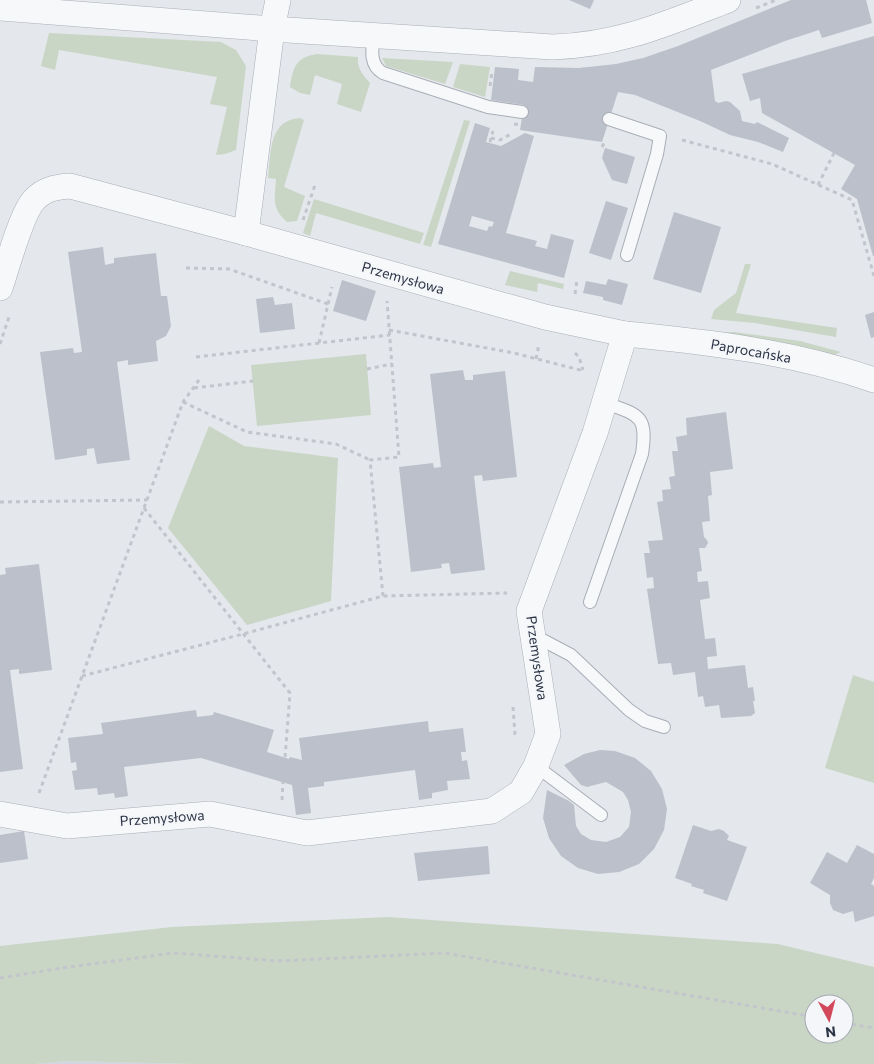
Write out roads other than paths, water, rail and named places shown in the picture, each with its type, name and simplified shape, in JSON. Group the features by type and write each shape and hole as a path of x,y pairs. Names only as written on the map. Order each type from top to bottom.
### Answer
{"street":[{"path":"246,233 272,29 278,0"},
{"path":"0,8 536,47 588,45 638,34 728,0"},
{"name":"Przemysłowa","path":"0,814 67,826 210,814 307,833 492,811 521,792 536,766 548,734 529,611 592,442 625,334 545,317 77,187 57,187 45,192 30,205 6,298"},
{"name":"Paprocańska","path":"625,334 759,350 874,380"}],"lane":[{"path":"374,36 373,63 377,70 522,119"},
{"path":"609,119 660,136 627,255"},
{"path":"590,602 642,454 644,443 642,424 639,418 634,414 604,403"},
{"path":"533,635 570,656 629,710 645,721 664,727"},
{"path":"536,766 601,815"}]}
